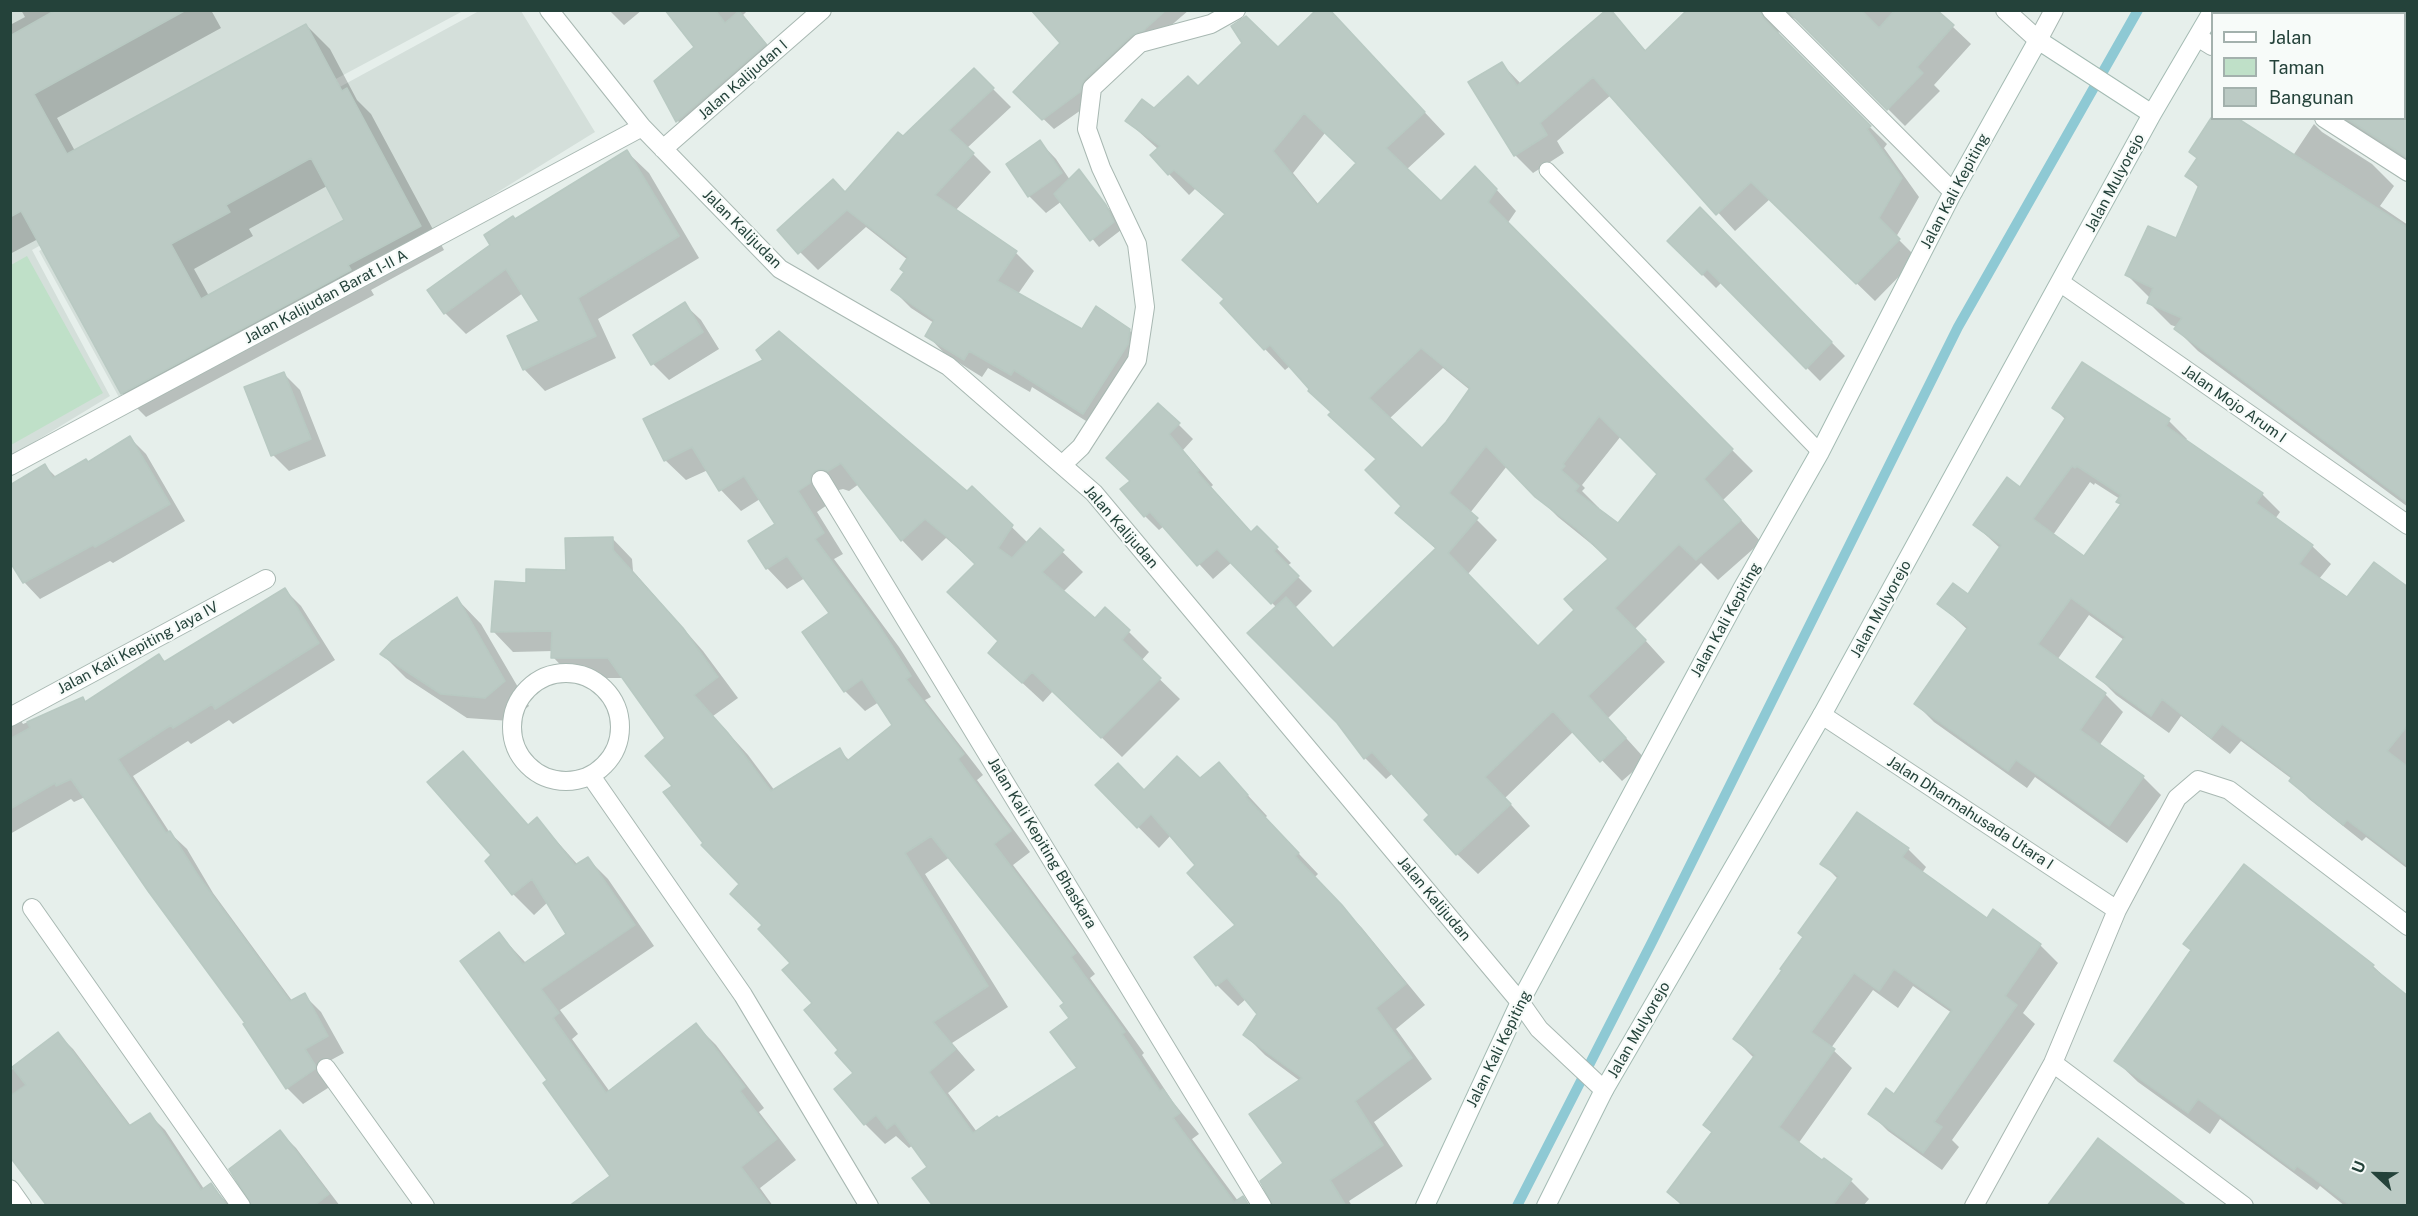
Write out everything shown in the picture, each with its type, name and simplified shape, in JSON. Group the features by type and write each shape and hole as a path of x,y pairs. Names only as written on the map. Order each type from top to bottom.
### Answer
{"street":[{"name":"Jalan Kalijudan","path":"549,10 642,127 780,269 948,366 1094,493 1520,1002 1539,1029 1599,1086"},
{"name":"Jalan Kalijudan I","path":"663,149 822,10"},
{"path":"1062,465 1082,447 1137,360 1145,307 1137,244 1101,168 1087,129 1092,88 1140,43 1211,24 1236,10"},
{"path":"1771,10 1953,192"},
{"path":"2005,10 2038,40 2152,114"},
{"name":"Jalan Kali Kepiting","path":"1425,1206 1520,1002 1742,589 1820,452 1953,192 2038,40 2049,13"},
{"name":"Jalan Mulyorejo","path":"1546,1206 1599,1086 1822,715 2152,114 2206,42 2211,19"},
{"path":"2327,120 2408,172"},
{"name":"Jalan Kalijudan Barat I-II A","path":"10,466 642,127"},
{"name":"Jalan Mojo Arum I","path":"2061,283 2408,525"},
{"name":"Jalan Kali Kepiting Bhaskara","path":"821,480 1262,1206"},
{"name":"Jalan Kali Kepiting Jaya IV","path":"10,717 266,579"},
{"path":"576,672 606,688 621,718 615,752 591,776 557,782 527,766 512,735 518,701 542,677 576,672"},
{"name":"Jalan Dharmahusada Utara I","path":"1822,715 2117,910"},
{"path":"591,776 743,995 869,1206"},
{"path":"1974,1206 2053,1063 2117,910 2177,798 2198,780 2229,790 2408,926"},
{"path":"32,908 241,1206"},
{"path":"2053,1063 2244,1206"},
{"path":"326,1068 424,1206"},
{"path":"10,1189 22,1206"}],"lane":[{"path":"1547,170 1820,452"}],"shaded area":[{"path":"11,11 463,11 276,111 32,250 110,396 11,456"},
{"path":"479,11 521,11 595,132 420,240 121,401 39,251"}],"green space":[{"path":"27,256 103,393 11,445 11,265"}],"building":[{"path":"56,10 186,10 34,94 67,154 306,24 342,91 347,88 421,226 348,265 351,270 121,394 21,211 10,217 10,36","holes":["311,158 344,220 201,299 171,244 230,212 226,205"]},
{"path":"665,10 715,10 725,23 739,11 766,44 676,122 654,81 694,47"},
{"path":"1031,10 1166,10 1143,31 1132,35 1084,80 1080,92 1042,120 1013,92 1060,43"},
{"path":"1316,10 1330,10 1425,112 1386,148 1441,201 1475,166 1497,189 1488,202 1733,449 1704,479 1741,520 1696,560 1679,544 1615,608 1646,640 1588,696 1626,738 1600,762 1553,711 1485,777 1511,804 1456,855 1424,820 1429,815 1372,752 1364,759 1337,723 1247,633 1286,597 1333,648 1436,548 1395,513 1401,506 1365,470 1376,459 1328,415 1331,412 1308,391 1309,389 1270,345 1264,350 1220,303 1224,299 1182,260 1225,214 1174,170 1168,175 1150,155 1160,146 1125,121 1142,99 1154,108 1188,76 1198,86 1242,43 1231,26 1246,16 1278,47","holes":["1304,113 1356,163 1317,205 1273,151","1421,348 1470,388 1446,422 1422,448 1369,398","1599,416 1657,474 1618,523 1575,491 1579,486 1561,470 1565,466 1563,464","1486,446 1535,497 1578,530 1608,559 1564,599 1574,610 1538,646 1448,553 1478,518 1449,493"]},
{"path":"1606,10 1611,10 1645,51 1687,10 1760,10 1763,18 1871,126 1867,129 1902,178 1879,218 1900,239 1856,284 1751,182 1716,215 1593,77 1540,123 1547,135 1514,156 1468,82 1502,62 1517,86"},
{"path":"1787,10 1861,10 1879,28 1895,10 1937,10 1954,25 1917,67 1923,73 1887,110"},
{"path":"974,68 994,88 949,130 974,153 935,195 1017,251 997,281 1082,329 1096,306 1130,329 1128,344 1083,414 1014,370 1011,375 969,351 964,360 925,336 934,320 891,290 904,272 900,269 908,257 847,210 798,254 777,230 833,179 845,192 898,132 903,136"},
{"path":"2211,118 2211,120 2240,120 2408,228 2408,503 2174,329 2182,318 2147,303 2153,288 2125,275 2148,226 2176,238 2199,185 2185,176 2197,158 2189,152"},
{"path":"2408,118 2408,158 2349,120 2406,120"},
{"path":"1040,140 1062,173 1028,197 1006,164"},
{"path":"627,150 679,236 578,298 596,336 523,370 507,336 539,321 506,269 444,314 427,290 490,245 484,235 513,216 515,219"},
{"path":"1079,169 1106,205 1114,222 1090,241 1054,194"},
{"path":"1700,207 1832,342 1806,369 1707,269 1702,275 1667,241"},
{"path":"685,302 703,332 651,365 633,335"},
{"path":"779,331 967,491 972,486 1013,525 998,548 1012,558 1040,528 1064,550 1042,572 1095,618 1105,607 1130,630 1122,640 1161,678 1101,738 1032,672 1022,683 988,653 998,641 947,592 975,564 925,519 901,541 841,463 828,471 821,469 815,471 811,475 810,483 798,491 824,533 815,539 878,624 911,676 906,679 964,754 958,759 1011,831 994,844 1076,953 1071,957 1125,1032 1122,1034 1160,1091 1163,1089 1180,1113 1173,1118 1234,1202 1243,1196 1249,1206 933,1206 912,1178 927,1167 895,1123 887,1129 876,1115 864,1125 834,1089 853,1073 835,1053 838,1050 804,1010 812,1003 782,970 790,963 758,929 762,925 730,894 739,884 701,845 703,843 663,792 672,786 645,756 665,738 608,658 551,658 552,631 491,632 495,581 526,583 526,569 566,570 565,538 613,537 613,550 683,628 718,677 694,695 728,733 771,791 840,748 847,761 892,725 862,679 844,692 802,632 829,613 787,556 766,569 748,541 775,524 744,476 719,491 692,447 664,461 643,419 763,360 756,350","holes":["931,836 1064,1003 1060,1006 1069,1018 1050,1032 1077,1068 973,1133 929,1072 956,1049 933,1022 988,986 905,853"]},
{"path":"2082,362 2170,419 2166,426 2263,493 2256,503 2313,545 2299,564 2347,597 2374,562 2408,587 2408,725 2387,751 2408,767 2408,866 2347,820 2343,825 2289,781 2292,777 2222,724 2211,738 2162,699 2151,716 2096,677 2125,637 2071,598 2038,644 2106,693 2080,730 2144,776 2109,826 2016,760 2008,771 1914,704 1968,627 1937,604 1953,583 1968,594 2001,545 1973,525 2007,477 2020,487 2066,417 2052,408","holes":["2072,466 2075,468 2077,466 2121,495 2116,502 2121,504 2084,556 2033,519"]},
{"path":"284,372 311,439 271,456 244,387"},
{"path":"1158,403 1180,423 1169,434 1199,470 1197,472 1251,532 1257,526 1278,547 1274,551 1299,576 1271,604 1217,549 1197,566 1150,512 1144,517 1120,489 1130,481 1106,458"},
{"path":"130,436 170,504 95,547 93,545 23,583 10,562 10,485 45,464 53,478 86,459 88,462"},
{"path":"285,588 319,643 215,709 212,704 173,728 171,725 118,759 166,833 170,831 197,874 290,1001 305,993 328,1036 305,1049 315,1069 286,1089 243,1024 245,1023 148,891 71,779 56,786 55,783 10,809 10,739 30,728 27,722 83,697 85,702 159,654 164,662"},
{"path":"457,597 505,681 485,698 441,694 380,654 392,641"},
{"path":"463,751 528,825 537,817 575,865 588,857 635,925 541,989 559,1013 553,1018 606,1093 696,1023 745,1087 740,1091 777,1139 741,1167 770,1206 569,1206 610,1176 543,1083 547,1080 460,961 499,932 523,964 566,934 532,879 512,895 485,861 491,855 427,782"},
{"path":"1177,756 1200,778 1219,762 1248,795 1246,797 1299,853 1295,856 1342,905 1406,984 1376,1008 1412,1058 1355,1101 1383,1145 1330,1180 1346,1206 1273,1206 1260,1181 1283,1163 1249,1114 1302,1078 1243,1035 1257,1014 1227,978 1216,986 1194,957 1235,925 1187,873 1195,865 1151,814 1137,828 1095,785 1118,763 1144,790"},
{"path":"1857,812 1909,848 1902,857 1987,918 1993,909 2041,944 2005,996 2017,1005 1934,1122 1942,1127 1923,1153 1868,1114 1886,1088 1894,1094 1952,1010 1894,969 1879,991 1854,973 1811,1032 1835,1049 1779,1127 1822,1160 1824,1158 1852,1179 1832,1206 1684,1206 1667,1192 1712,1132 1703,1125 1755,1055 1733,1039 1782,970 1780,969 1803,937 1798,933 1839,876 1820,864"},
{"path":"2244,864 2374,965 2372,967 2408,996 2408,1206 2351,1206 2297,1166 2294,1170 2198,1099 2188,1113 2114,1061 2191,950 2183,944"},
{"path":"58,1032 129,1126 150,1113 201,1190 211,1183 227,1206 47,1206 10,1157 10,1096 26,1085 12,1067"},
{"path":"280,1130 329,1194 314,1206 252,1206 229,1169"},
{"path":"2098,1138 2187,1206 2047,1206"}],"waterway":[{"path":"1517,1206 1652,942 1958,327 2138,10"}]}
